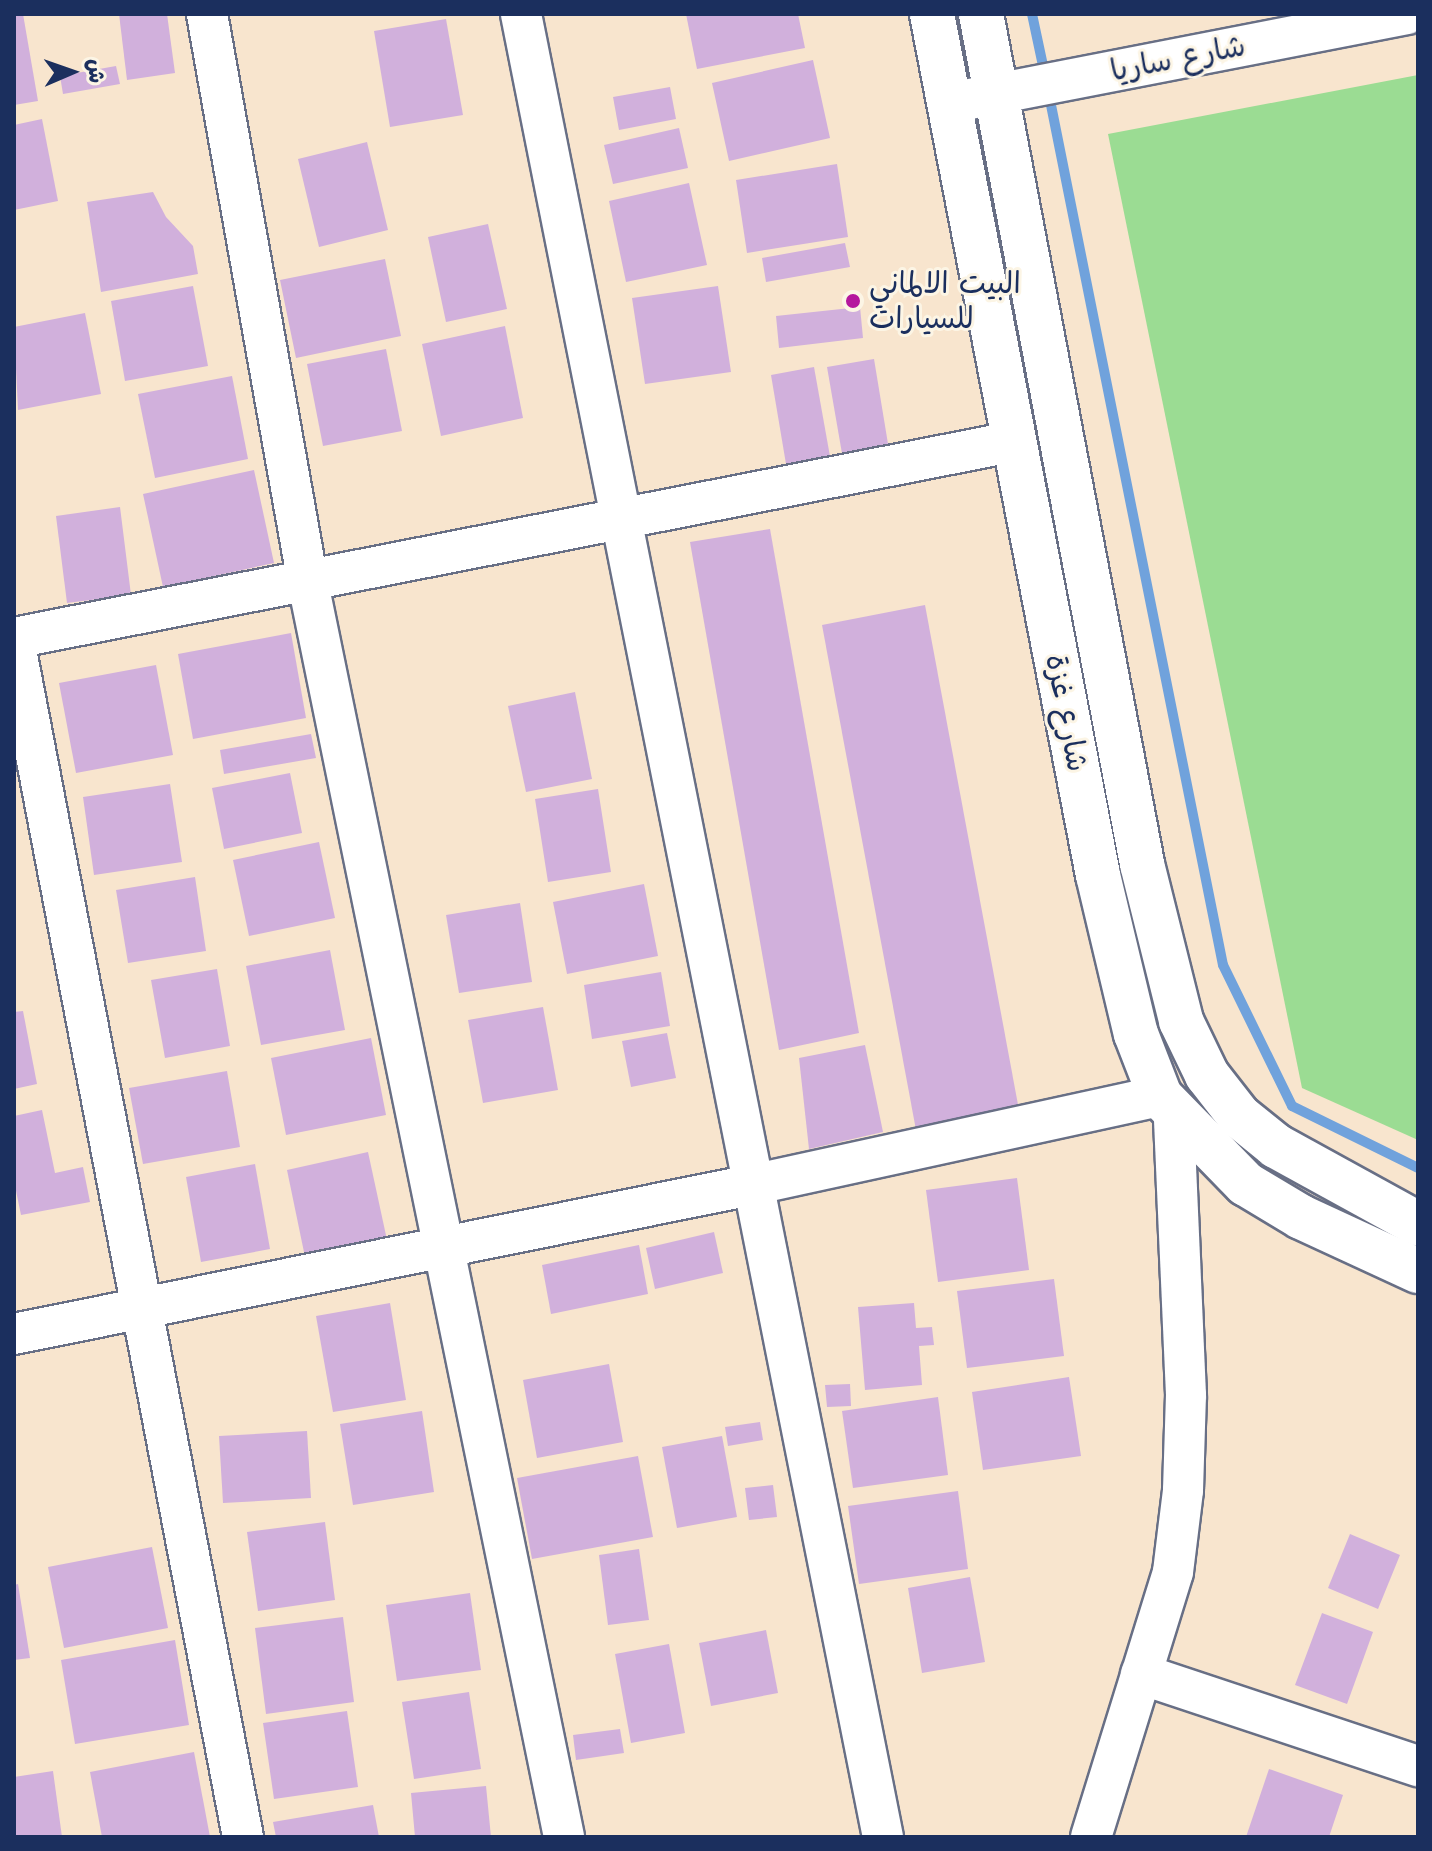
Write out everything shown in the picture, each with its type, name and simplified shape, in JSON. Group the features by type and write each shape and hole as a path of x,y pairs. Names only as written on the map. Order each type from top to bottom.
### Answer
{"main road":[{"name":"شارع غزة","path":"932,14 1114,948 1136,1034 1167,1106 1246,1184 1301,1217 1418,1271"},
{"name":"شارع غزة","path":"981,14 1142,864 1181,1021 1207,1075 1239,1116 1276,1146 1418,1224"}],"street":[{"path":"207,14 308,583 564,1837"},
{"path":"521,14 756,1184 883,1837"},
{"name":"شارع ساريا","path":"949,103 1406,14"},
{"path":"243,1837 14,639 308,583 620,515 1016,441"},
{"path":"14,1334 756,1184 1167,1106 1186,1395 1183,1490 1173,1572 1091,1837"},
{"path":"1141,1674 1417,1763"}],"green space":[{"path":"1418,75 1418,1140 1302,1088 1108,134"}],"building":[{"path":"14,14 23,14 38,101 14,105"},
{"path":"119,14 167,14 175,73 127,80"},
{"path":"686,14 798,14 805,48 697,69"},
{"path":"446,19 463,115 390,127 374,31"},
{"path":"813,60 830,138 729,161 712,83"},
{"path":"116,66 120,84 63,94 60,76"},
{"path":"670,87 676,119 619,130 613,97"},
{"path":"42,119 58,201 14,210 14,125"},
{"path":"679,128 688,168 613,184 604,145"},
{"path":"367,142 388,230 319,247 298,159"},
{"path":"837,164 848,237 747,253 736,180"},
{"path":"689,183 707,265 626,282 609,201"},
{"path":"153,192 166,217 193,246 198,274 101,292 87,202"},
{"path":"488,224 507,309 446,322 428,237"},
{"path":"845,243 850,267 766,282 762,258"},
{"path":"385,259 401,336 296,358 280,280"},
{"path":"193,286 208,366 125,381 111,301"},
{"path":"718,286 731,372 645,384 632,298"},
{"path":"860,307 863,338 779,348 776,316"},
{"path":"85,313 101,394 18,410 14,327"},
{"path":"505,326 523,418 441,436 422,344"},
{"path":"386,349 402,431 323,446 307,364"},
{"path":"874,359 890,456 844,465 827,367"},
{"path":"814,367 831,462 787,470 771,375"},
{"path":"232,376 248,459 155,478 138,394"},
{"path":"254,470 274,563 163,587 143,494"},
{"path":"120,507 131,595 67,603 56,516"},
{"path":"770,529 859,1033 779,1050 690,542"},
{"path":"925,605 1019,1110 916,1130 822,625"},
{"path":"291,633 306,718 193,739 178,654"},
{"path":"156,665 173,755 76,773 59,683"},
{"path":"575,692 592,779 526,792 508,706"},
{"path":"311,734 316,758 224,774 220,750"},
{"path":"290,773 302,833 224,849 212,788"},
{"path":"170,784 182,862 94,875 83,797"},
{"path":"598,789 611,872 548,882 535,799"},
{"path":"319,842 335,918 249,936 233,860"},
{"path":"195,877 206,951 128,963 116,890"},
{"path":"644,884 658,956 567,974 553,902"},
{"path":"520,903 532,982 459,993 446,915"},
{"path":"330,950 345,1030 261,1045 246,966"},
{"path":"217,969 230,1046 165,1058 151,980"},
{"path":"661,972 670,1026 592,1039 584,985"},
{"path":"543,1007 558,1090 483,1103 468,1020"},
{"path":"23,1011 37,1084 14,1089 14,1012"},
{"path":"667,1033 676,1078 631,1087 622,1041"},
{"path":"371,1038 386,1115 286,1135 271,1058"},
{"path":"865,1045 883,1132 809,1149 799,1058"},
{"path":"227,1071 240,1147 143,1164 129,1088"},
{"path":"42,1110 55,1173 83,1167 90,1202 21,1215 14,1181 14,1116"},
{"path":"368,1152 387,1240 305,1257 287,1170"},
{"path":"255,1164 270,1249 201,1262 186,1177"},
{"path":"1017,1178 1029,1270 938,1282 926,1190"},
{"path":"714,1232 723,1273 655,1289 646,1248"},
{"path":"639,1245 648,1294 551,1314 542,1265"},
{"path":"1054,1279 1064,1356 967,1368 957,1291"},
{"path":"390,1303 406,1400 333,1412 316,1316"},
{"path":"914,1303 916,1328 932,1327 934,1345 919,1346 922,1385 865,1390 858,1307"},
{"path":"609,1364 623,1442 537,1458 523,1380"},
{"path":"1069,1377 1081,1456 983,1470 972,1392"},
{"path":"850,1384 851,1406 827,1407 825,1385"},
{"path":"938,1397 948,1475 853,1488 842,1411"},
{"path":"422,1411 434,1492 353,1505 340,1424"},
{"path":"760,1422 763,1440 728,1446 725,1427"},
{"path":"307,1431 311,1498 223,1503 219,1436"},
{"path":"722,1436 737,1517 677,1528 662,1447"},
{"path":"638,1456 653,1537 532,1559 517,1478"},
{"path":"773,1485 777,1517 749,1520 745,1488"},
{"path":"958,1491 968,1569 859,1584 848,1506"},
{"path":"325,1522 335,1600 258,1611 247,1532"},
{"path":"1350,1534 1400,1555 1378,1609 1328,1588"},
{"path":"152,1547 168,1628 64,1648 48,1567"},
{"path":"639,1549 649,1620 608,1625 599,1555"},
{"path":"970,1577 985,1662 922,1673 908,1588"},
{"path":"18,1584 30,1658 14,1660 14,1585"},
{"path":"470,1593 481,1670 397,1681 386,1605"},
{"path":"1322,1613 1373,1632 1347,1704 1295,1685"},
{"path":"343,1617 354,1702 266,1714 255,1628"},
{"path":"766,1630 778,1693 711,1706 699,1643"},
{"path":"175,1640 189,1725 75,1744 61,1660"},
{"path":"669,1644 685,1733 631,1743 615,1654"},
{"path":"469,1692 481,1769 414,1779 402,1702"},
{"path":"347,1711 358,1787 274,1799 263,1723"},
{"path":"620,1729 624,1753 576,1760 573,1735"},
{"path":"194,1752 210,1837 102,1837 90,1772"},
{"path":"1269,1769 1343,1795 1329,1837 1246,1837"},
{"path":"53,1771 62,1837 14,1837 14,1777"},
{"path":"486,1786 491,1837 415,1837 411,1793"},
{"path":"373,1805 379,1837 276,1837 273,1822"}],"waterway":[{"path":"1032,14 1045,75"},
{"path":"1048,90 1223,965 1292,1106 1418,1168"}],"place":[{"name":"البيت الالماني للسيارات","path":"853,301"}]}
